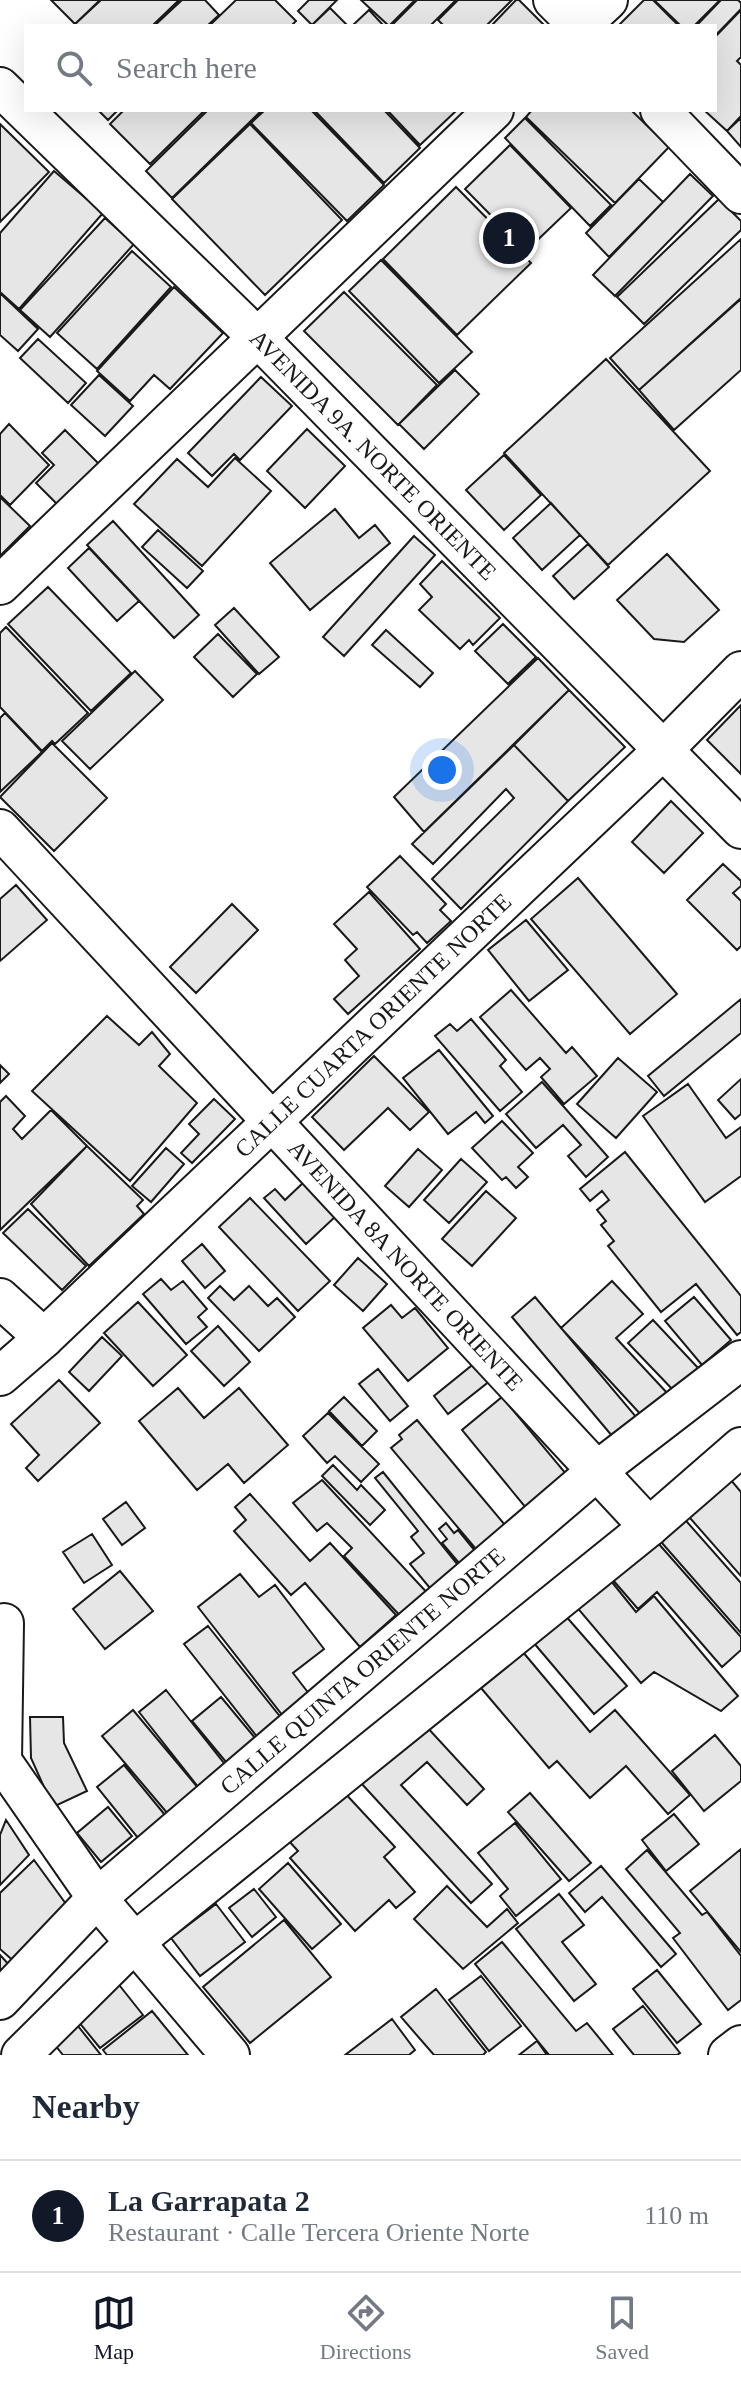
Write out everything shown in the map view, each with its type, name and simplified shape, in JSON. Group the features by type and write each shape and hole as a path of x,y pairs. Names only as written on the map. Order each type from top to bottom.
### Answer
{"street":[{"path":"553,0 578,24"},
{"path":"582,24 608,0"},
{"name":"AVENIDA 9A. NORTE ORIENTE","path":"0,87 24,110"},
{"name":"AVENIDA 9A. NORTE ORIENTE","path":"26,112 259,339 741,829"},
{"path":"0,585 492,112"},
{"path":"662,112 741,194"},
{"name":"CALLE CUARTA ORIENTE NORTE","path":"0,1376 44,1338 664,749 741,671"},
{"name":"AVENIDA 8A NORTE ORIENTE","path":"0,829 649,1527"},
{"path":"0,1298 44,1338"},
{"name":"CALLE QUINTA ORIENTE NORTE","path":"0,2000 97,1898 598,1470 741,1360"},
{"path":"21,2055 136,1941 649,1527 741,1447"},
{"path":"4,1623 2,1761 97,1898 230,2055"},
{"path":"728,2055 741,2045"}],"building":[{"path":"51,0 100,0 75,24"},
{"path":"101,0 179,0 154,24 75,24"},
{"path":"182,0 205,0 219,15 209,24 156,24"},
{"path":"236,0 275,0 296,21 293,24 211,24"},
{"path":"309,0 337,0 313,24 298,11"},
{"path":"361,0 415,0 391,24 387,24"},
{"path":"417,0 456,0 432,24 393,24"},
{"path":"458,0 512,0 488,24 442,24 438,20"},
{"path":"519,0 543,24 493,24"},
{"path":"644,0 653,0 677,24 620,24"},
{"path":"654,0 720,0 696,24 679,24"},
{"path":"721,0 738,0 741,3 741,9 717,34 717,24 698,24"},
{"path":"330,8 346,24 313,24"},
{"path":"369,10 382,24 354,24"},
{"path":"741,10 741,57 737,61 741,65 741,116 727,131 706,112 717,112 717,35"},
{"path":"100,112 116,112 108,120"},
{"path":"122,112 203,112 150,164 110,124"},
{"path":"206,112 260,112 172,198 146,171"},
{"path":"263,112 313,112 384,185 347,221 251,123"},
{"path":"316,112 386,112 420,148 384,183"},
{"path":"389,112 455,112 420,145"},
{"path":"530,112 633,112 669,147 615,203 526,117"},
{"path":"525,118 611,205 590,226 505,138"},
{"path":"741,118 741,147 727,131"},
{"path":"0,124 49,172 0,222"},
{"path":"250,124 342,220 265,295 172,199"},
{"path":"510,145 571,208 526,251 465,189"},
{"path":"54,171 103,213 19,309 0,292 0,233"},
{"path":"690,174 713,196 615,296 593,275"},
{"path":"639,179 663,202 609,257 586,233"},
{"path":"456,187 531,263 457,335 383,259"},
{"path":"719,199 741,221 741,230 644,324 617,297"},
{"path":"105,218 134,244 50,337 20,310"},
{"path":"741,239 741,298 639,390 610,358"},
{"path":"132,251 171,287 97,369 57,333"},
{"path":"381,260 472,352 439,383 349,291"},
{"path":"174,287 223,333 170,389 154,375 130,401 97,371"},
{"path":"344,292 437,385 398,425 304,331"},
{"path":"0,293 38,329 18,351 0,335"},
{"path":"741,299 741,370 674,430 639,390"},
{"path":"38,339 86,383 68,403 20,358"},
{"path":"606,359 710,471 608,565 504,453"},
{"path":"455,370 479,394 424,449 399,424"},
{"path":"99,375 133,406 105,436 71,405"},
{"path":"261,377 292,406 240,460 234,454 212,476 188,453"},
{"path":"9,424 49,465 10,505 0,495 0,434"},
{"path":"307,429 345,466 305,508 267,471"},
{"path":"65,430 100,465 59,506 36,483 54,465 42,453"},
{"path":"504,455 541,495 504,530 466,490"},
{"path":"235,458 271,491 202,566 134,504 177,459 208,487"},
{"path":"0,497 30,526 0,556"},
{"path":"551,503 580,535 542,570 513,538"},
{"path":"335,509 359,538 375,525 390,543 310,610 270,563"},
{"path":"113,521 199,615 174,638 87,545"},
{"path":"158,530 203,571 187,588 142,547"},
{"path":"414,536 435,555 344,656 323,637"},
{"path":"588,544 609,567 574,599 553,576"},
{"path":"89,548 139,601 117,621 68,568"},
{"path":"667,554 719,610 684,642 654,639 617,600"},
{"path":"442,561 500,618 473,645 469,640 460,649 419,610 432,597 420,584"},
{"path":"48,587 131,673 91,711 8,624"},
{"path":"234,608 279,657 259,674 215,625"},
{"path":"503,624 536,657 508,684 475,651"},
{"path":"6,627 88,713 55,744 52,741 42,751 0,707 0,633"},
{"path":"386,630 433,673 420,687 372,645"},
{"path":"218,634 257,674 233,697 194,657"},
{"path":"538,658 569,690 424,832 394,797"},
{"path":"135,671 163,700 90,769 62,741"},
{"path":"569,690 625,747 568,801 514,745"},
{"path":"741,705 741,774 707,740"},
{"path":"5,713 42,752 0,792 0,718"},
{"path":"52,743 107,798 54,851 0,797"},
{"path":"514,745 568,801 461,909 432,879 514,798 506,789 433,864 412,844"},
{"path":"671,801 703,833 664,873 632,842"},
{"path":"400,856 446,904 440,910 451,921 427,943 417,932 413,935 367,887"},
{"path":"723,864 741,881 741,886 733,893 741,901 741,946 737,950 687,900"},
{"path":"578,878 677,994 630,1034 531,919"},
{"path":"16,885 47,920 0,961 0,899"},
{"path":"369,892 420,949 348,1014 334,999 359,976 345,960 357,949 334,924"},
{"path":"232,904 258,930 196,993 170,967"},
{"path":"526,920 568,970 529,1001 488,950"},
{"path":"511,990 566,1053 572,1047 597,1076 564,1104 541,1077 550,1069 540,1058 526,1070 480,1017"},
{"path":"741,999 741,1033 664,1096 648,1076"},
{"path":"107,1016 139,1045 152,1032 170,1054 159,1066 197,1103 130,1181 32,1091"},
{"path":"471,1019 506,1060 500,1066 522,1092 500,1111 435,1036 450,1024 457,1031"},
{"path":"439,1050 493,1116 485,1123 476,1112 448,1134 403,1078"},
{"path":"374,1056 429,1112 410,1130 388,1108 344,1150 312,1117"},
{"path":"618,1058 657,1092 616,1138 577,1104"},
{"path":"0,1065 9,1074 0,1083"},
{"path":"741,1079 741,1114 735,1119 718,1100"},
{"path":"542,1082 608,1157 586,1177 568,1156 581,1145 563,1125 536,1148 506,1114"},
{"path":"688,1084 726,1138 741,1127 741,1176 705,1202 643,1116"},
{"path":"6,1096 25,1116 13,1129 22,1139 51,1110 87,1146 0,1230 0,1102"},
{"path":"214,1099 235,1119 192,1163 181,1153 199,1134 189,1124"},
{"path":"502,1121 533,1153 518,1167 528,1177 516,1188 506,1177 502,1180 472,1148"},
{"path":"87,1146 143,1200 137,1206 144,1214 89,1266 31,1204"},
{"path":"166,1148 184,1164 151,1202 132,1186"},
{"path":"418,1149 442,1170 409,1207 385,1186"},
{"path":"625,1152 741,1296 741,1332 737,1335 696,1284 661,1312 608,1246 614,1241 601,1225 606,1221 597,1210 609,1200 602,1191 590,1201 580,1189"},
{"path":"461,1159 487,1182 449,1223 424,1200"},
{"path":"305,1181 336,1216 306,1244 264,1198 275,1189 285,1200"},
{"path":"486,1191 516,1218 472,1266 442,1239"},
{"path":"250,1198 330,1281 298,1311 219,1227"},
{"path":"28,1209 86,1266 62,1290 3,1233"},
{"path":"202,1244 225,1271 205,1288 182,1261"},
{"path":"358,1258 387,1284 363,1311 334,1285"},
{"path":"161,1279 171,1290 183,1281 207,1309 198,1317 207,1327 186,1344 143,1294"},
{"path":"612,1281 643,1314 616,1338 669,1395 644,1418 561,1328"},
{"path":"220,1286 234,1300 249,1286 268,1306 277,1298 295,1317 259,1351 208,1298"},
{"path":"535,1297 637,1418 613,1437 512,1317"},
{"path":"694,1297 731,1340 702,1365 665,1321"},
{"path":"138,1302 187,1355 153,1386 104,1333"},
{"path":"391,1305 402,1318 415,1308 448,1348 408,1381 363,1328"},
{"path":"653,1320 699,1369 675,1392 628,1343"},
{"path":"218,1326 250,1362 224,1386 191,1351"},
{"path":"102,1337 122,1356 89,1391 69,1372"},
{"path":"476,1362 491,1380 448,1414 434,1396"},
{"path":"378,1369 408,1406 390,1421 359,1384"},
{"path":"59,1380 100,1423 38,1481 26,1468 39,1455 11,1424"},
{"path":"178,1388 204,1418 239,1388 288,1445 244,1483 228,1464 197,1490 139,1421"},
{"path":"344,1397 377,1431 362,1446 329,1411"},
{"path":"502,1397 572,1481 531,1514 462,1430"},
{"path":"328,1413 379,1464 361,1482 335,1456 327,1463 303,1436"},
{"path":"417,1420 510,1531 481,1555 391,1448 402,1439 399,1435"},
{"path":"333,1465 357,1490 361,1485 385,1510 370,1525 322,1476"},
{"path":"383,1472 462,1570 434,1593 410,1564 424,1553 411,1537 418,1531 375,1478"},
{"path":"725,1473 741,1492 741,1576 683,1510"},
{"path":"322,1480 432,1598 406,1622 344,1556 352,1548 327,1523 317,1531 293,1503"},
{"path":"250,1494 310,1561 330,1543 396,1615 360,1647 305,1583 291,1595 234,1531 246,1520 235,1507"},
{"path":"126,1502 145,1528 122,1545 103,1519"},
{"path":"680,1514 741,1583 741,1633 655,1535"},
{"path":"446,1523 454,1533 458,1530 480,1557 465,1570 442,1543 447,1539 439,1529"},
{"path":"92,1534 112,1565 84,1583 63,1552"},
{"path":"650,1534 741,1637 741,1650 722,1667 657,1592 638,1609 606,1572"},
{"path":"120,1571 153,1611 105,1649 73,1609"},
{"path":"603,1571 636,1612 654,1596 738,1696 721,1711 654,1672 641,1683 569,1598"},
{"path":"240,1574 259,1597 275,1585 324,1649 293,1673 310,1695 283,1716 198,1607"},
{"path":"564,1614 627,1686 594,1714 533,1642"},
{"path":"208,1626 282,1719 258,1738 184,1644"},
{"path":"512,1639 590,1732 615,1710 690,1795 668,1814 626,1766 590,1798 557,1761 549,1768 470,1675"},
{"path":"166,1690 227,1767 199,1788 139,1712"},
{"path":"221,1697 260,1744 231,1768 192,1721"},
{"path":"133,1710 199,1789 168,1814 102,1736"},
{"path":"30,1717 63,1717 64,1743 87,1791 53,1807 31,1758"},
{"path":"425,1725 484,1789 467,1805 427,1762 401,1785 492,1884 471,1903 361,1783"},
{"path":"715,1735 741,1766 741,1781 704,1811 672,1771"},
{"path":"124,1765 165,1815 138,1838 97,1787"},
{"path":"342,1790 395,1847 384,1857 415,1892 396,1908 389,1900 355,1931 290,1858 298,1851 288,1840"},
{"path":"530,1793 591,1863 569,1881 508,1812"},
{"path":"108,1807 132,1836 101,1862 77,1833"},
{"path":"674,1814 699,1844 666,1871 642,1840"},
{"path":"6,1820 29,1855 0,1885 0,1835"},
{"path":"515,1823 561,1879 516,1916 500,1896 508,1889 478,1853"},
{"path":"741,1849 741,1952 690,1891"},
{"path":"647,1850 702,1915 707,1912 741,1956 741,2000 728,2010 673,1938 680,1933 626,1869"},
{"path":"34,1860 66,1904 18,1965 0,1949 0,1893"},
{"path":"288,1863 341,1924 312,1949 259,1889"},
{"path":"601,1866 676,1954 661,1967 602,1897 585,1912 569,1893"},
{"path":"447,1886 487,1927 507,1909 518,1923 463,1969 414,1919"},
{"path":"254,1889 276,1917 252,1937 229,1908"},
{"path":"559,1894 584,1925 562,1942 596,1984 574,2001 516,1929"},
{"path":"216,1904 245,1942 200,1976 171,1938"},
{"path":"284,1920 331,1977 250,2043 203,1987"},
{"path":"502,1942 576,2031 587,2023 613,2055 549,2055 475,1964"},
{"path":"0,1955 12,1968 0,1980"},
{"path":"657,1970 701,2024 677,2043 633,1989"},
{"path":"481,1976 521,2026 489,2051 449,2000"},
{"path":"116,1981 143,2015 100,2048 73,2015"},
{"path":"436,1989 486,2052 483,2055 434,2055 401,2017"},
{"path":"643,2006 680,2053 634,2055 613,2029"},
{"path":"152,2011 188,2055 107,2055 103,2050"},
{"path":"392,2019 415,2050 409,2055 345,2055"},
{"path":"74,2021 101,2055 63,2055 51,2040"},
{"path":"537,2041 547,2055 519,2055"}],"place":[{"name":"La Garrapata 2","path":"509,238"}]}
